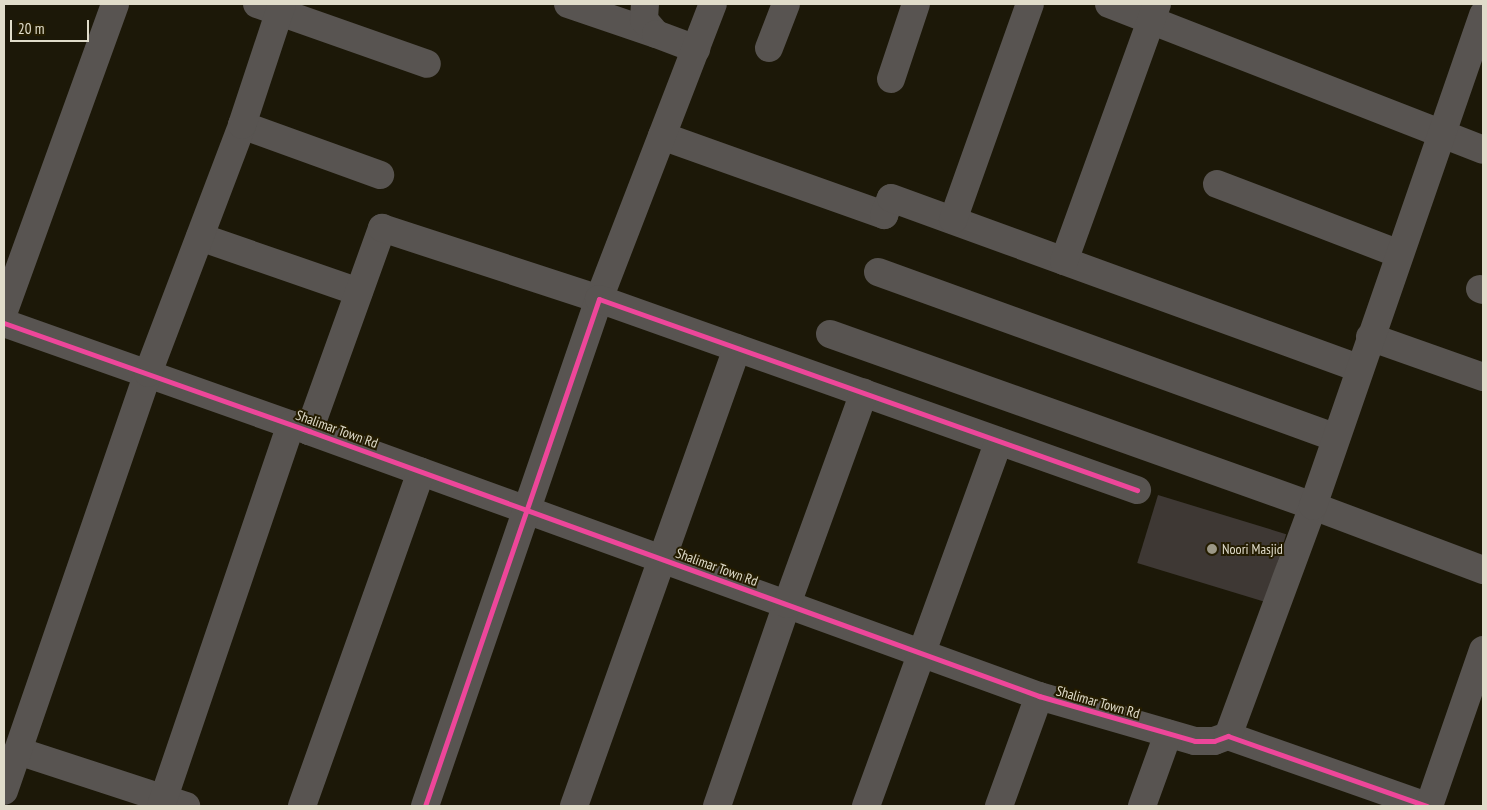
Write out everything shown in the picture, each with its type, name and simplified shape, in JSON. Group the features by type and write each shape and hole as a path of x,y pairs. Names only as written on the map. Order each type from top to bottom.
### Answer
{"street":[{"path":"4,311 115,4"},
{"path":"568,4 696,49"},
{"path":"645,4 644,20 656,34"},
{"path":"425,806 599,299 713,4"},
{"path":"770,48 786,4"},
{"path":"891,79 916,4"},
{"path":"953,220 1030,4"},
{"path":"1109,4 1154,12 1483,150"},
{"path":"4,791 148,373 242,125 273,6 427,64"},
{"path":"1064,261 1154,12"},
{"path":"1481,663 1428,806 1228,736 1313,506 1483,15"},
{"path":"242,125 380,175"},
{"path":"662,136 884,215 891,198 1360,369"},
{"path":"1217,184 1399,254"},
{"path":"18,751 170,804 300,428 359,292 382,228 599,299 1137,490"},
{"path":"200,237 359,292"},
{"path":"878,272 1336,438"},
{"name":"Shalimar Town Rd","path":"4,323 148,373 1039,696 1195,741 1214,741 1228,736"},
{"path":"830,334 1313,506 1483,570"},
{"path":"1370,338 1483,376"},
{"path":"574,806 737,348"},
{"path":"717,806 787,604 864,393"},
{"path":"866,806 999,441"},
{"path":"302,806 421,472"},
{"path":"999,806 1039,696"},
{"path":"1142,806 1168,734"}],"building":[{"name":"Noori Masjid","path":"1158,495 1286,534 1265,602 1137,563"}],"cycle path":[{"path":"425,806 599,299 1137,490"},
{"path":"4,323 309,431 1039,696 1195,741 1214,741 1228,736 1427,806"}],"place":[{"name":"Noori Masjid","path":"1212,549"}]}
